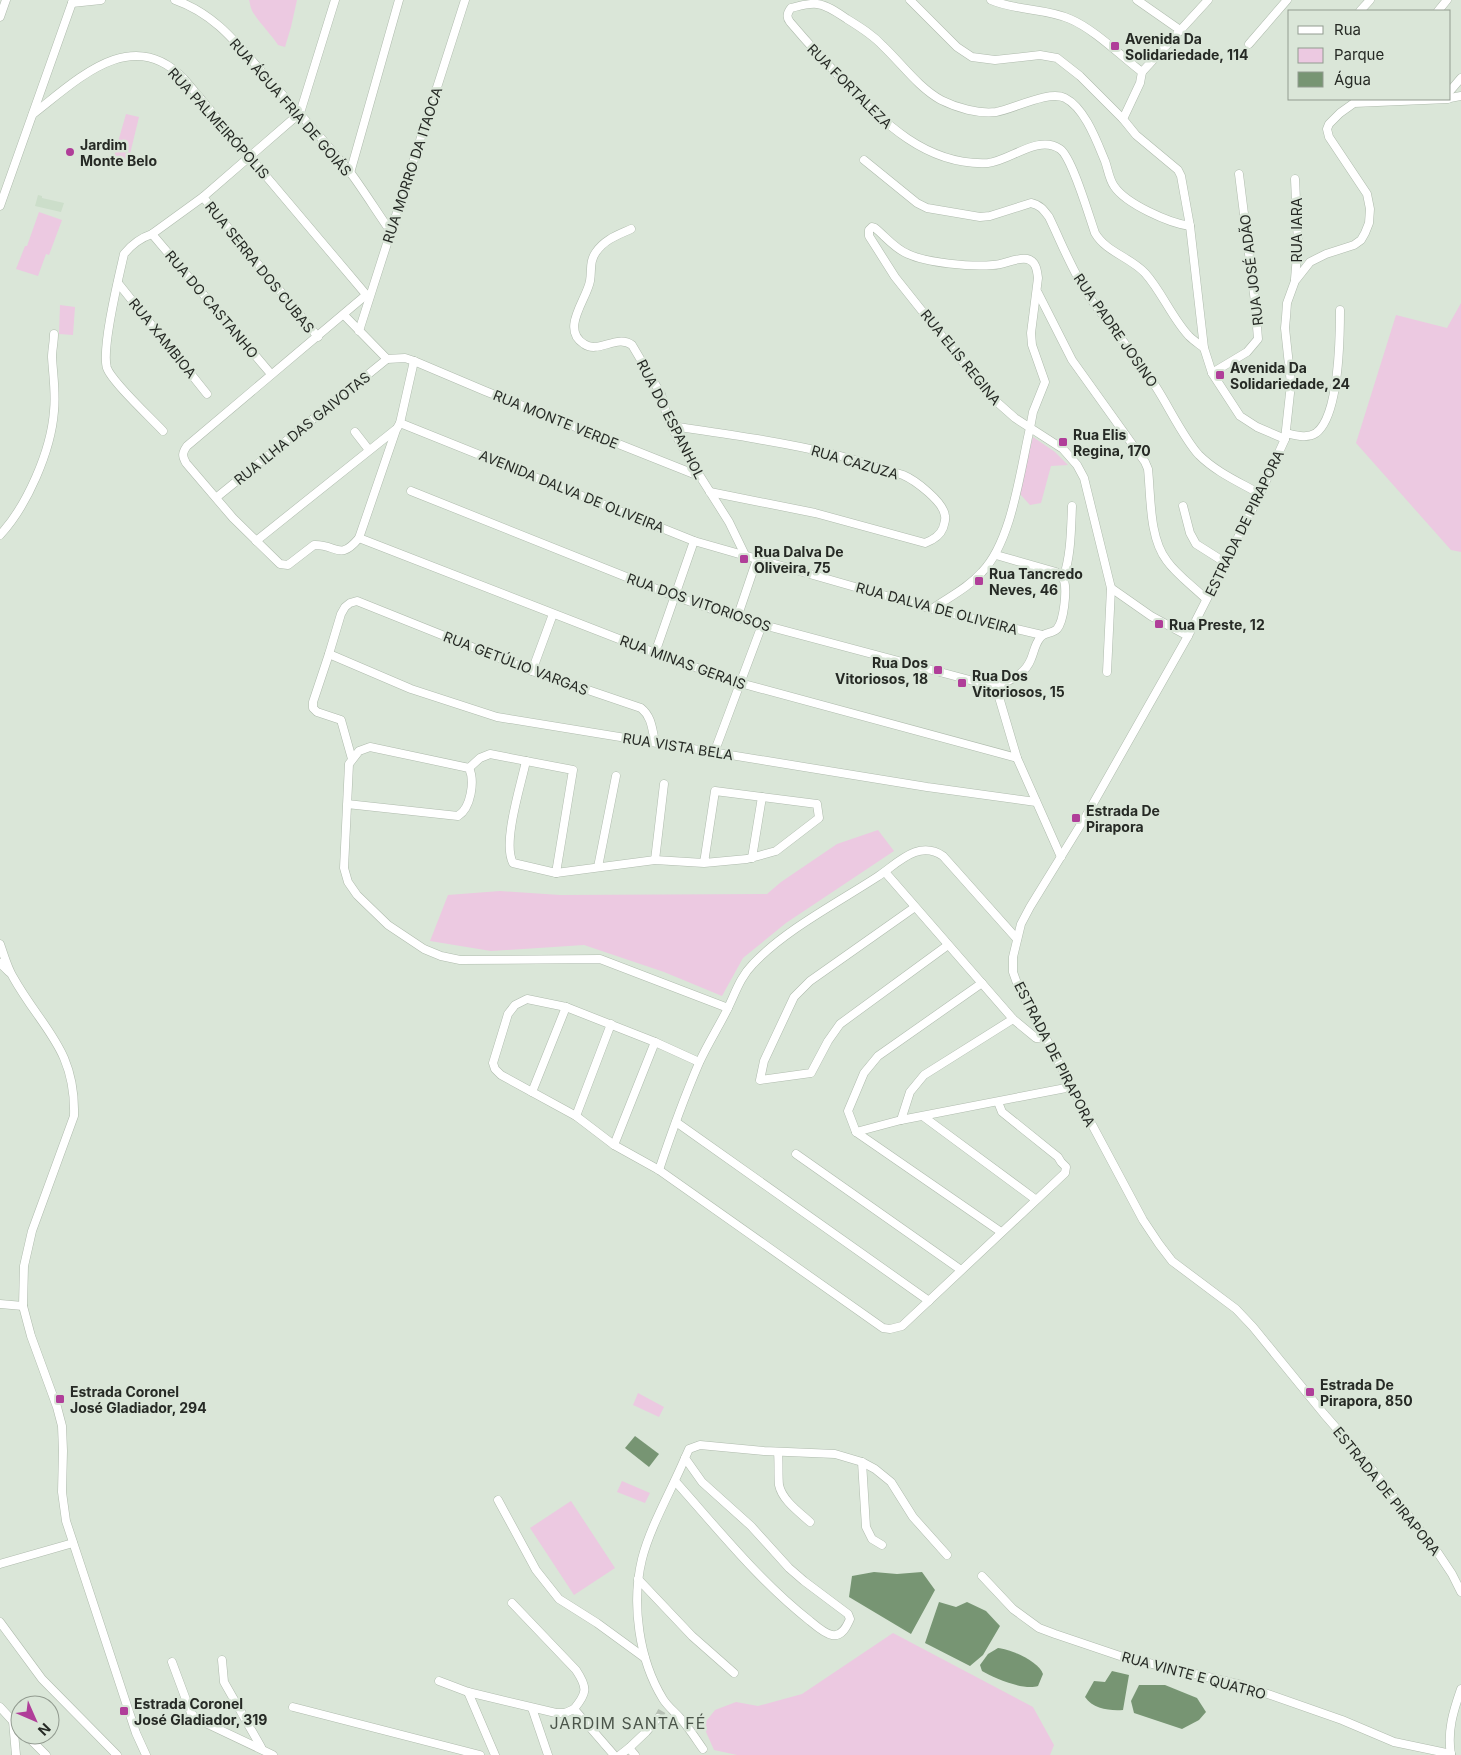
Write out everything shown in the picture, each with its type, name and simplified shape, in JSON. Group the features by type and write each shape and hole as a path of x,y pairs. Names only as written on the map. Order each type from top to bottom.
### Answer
{"street":[{"path":"0,16 6,0"},
{"path":"0,206 72,2 101,0"},
{"name":"RUA ÁGUA FRIA DE GOIÁS","path":"175,0 207,15 222,28 300,114 350,173 391,232"},
{"path":"163,431 121,387 107,368 106,350 124,254 132,244 152,234 203,197 300,114 335,0"},
{"path":"350,173 398,0"},
{"name":"RUA MORRO DA ITAOCA","path":"359,331 368,297 391,232 464,0"},
{"path":"910,0 957,46 972,57 995,60 1040,55 1058,58 1080,76 1123,119 1136,135 1178,170 1181,176 1190,226 1204,348 1212,373 1240,416 1257,427 1285,436 1315,434 1321,428 1327,416 1336,382 1340,310"},
{"path":"991,0 1005,5 1055,14 1070,19 1082,25 1142,72"},
{"path":"1137,0 1180,30"},
{"path":"1123,119 1140,83 1142,72 1208,0"},
{"path":"1249,44 1287,0"},
{"path":"1361,10 1370,0"},
{"path":"1439,10 1447,0"},
{"name":"RUA FORTALEZA","path":"1190,226 1164,220 1120,193 1111,181 1088,123 1079,110 1065,98 1058,96 1046,97 994,112 968,110 948,103 924,88 882,44 825,6 816,4 791,8 788,12 787,18 811,47 861,99 890,127 919,147 936,155 960,161 979,163 991,162 1036,146 1055,146 1062,150 1069,162 1094,233 1099,240 1132,262 1144,273 1158,290 1190,338 1204,348"},
{"name":"RUA PALMEIRÓPOLIS","path":"33,114 85,74 111,60 122,57 148,56 162,61 174,68 251,156 368,297"},
{"path":"1451,91 1461,78"},
{"name":"ESTRADA DE PIRAPORA","path":"1402,100 1357,101 1333,120 1327,129 1329,137 1367,194 1370,208 1368,223 1361,240 1354,246 1326,254 1310,262 1295,281 1287,303 1286,322 1291,384 1285,436 1260,494 1188,636 1086,816 1021,924 1013,972 1018,986 1071,1088 1143,1220 1159,1244 1172,1261 1236,1309 1253,1327 1438,1553 1461,1592"},
{"name":"RUA PADRE JOSINO","path":"864,160 916,203 927,208 980,217 990,216 1031,203 1037,204 1042,208 1049,217 1080,281 1151,380 1193,448 1204,459 1225,474 1260,494"},
{"name":"RUA JOSÉ ADÃO","path":"1212,373 1247,352 1258,339 1239,174"},
{"name":"RUA IARA","path":"1295,179 1298,244 1295,281"},
{"name":"RUA SERRA DOS CUBAS","path":"203,197 318,337"},
{"name":"RUA ELIS REGINA","path":"1037,292 1037,269 1030,260 1025,259 998,265 960,265 917,257 900,250 872,227 868,232 895,277 989,395 1002,408 1063,449 1077,465 1084,478 1111,588 1107,672"},
{"name":"RUA DO ESPANHOL","path":"631,229 612,237 604,243 592,258 590,282 576,312 576,334 584,345 590,347 620,341 632,345 661,394 672,426 699,476 729,522 745,555"},
{"name":"RUA DO CASTANHO","path":"152,234 271,374"},
{"name":"RUA XAMBIOA","path":"118,283 207,394"},
{"path":"932,609 965,588 982,572 996,555 1008,527 1033,412 1045,382 1032,345 1032,327 1037,292"},
{"path":"1037,292 1072,360 1145,462 1148,469 1156,536 1160,550 1170,565 1206,599"},
{"path":"368,297 271,374 186,446 182,452 182,457 186,463 256,541 280,564 288,566 314,545 339,551 345,550 351,547 359,538 398,426 414,361"},
{"path":"344,315 387,359"},
{"path":"0,534 23,505 46,450 52,428 55,393 52,355 54,334"},
{"name":"RUA MONTE VERDE","path":"387,359 405,358 414,361 699,476"},
{"name":"RUA ILHA DAS GAIVOTAS","path":"216,497 387,359"},
{"path":"256,541 398,426"},
{"name":"AVENIDA DALVA DE OLIVEIRA","path":"398,426 694,541 745,555"},
{"name":"RUA CAZUZA","path":"672,426 739,435 805,448 903,475 912,479 936,501 945,515 945,522 942,531 932,541 925,543 815,513 710,492"},
{"path":"355,432 369,450"},
{"name":"RUA DOS VITORIOSOS","path":"410,491 674,596 737,618 996,687"},
{"path":"1061,857 1017,758 996,687 1025,670 1042,635 1053,632 1061,622 1065,592 1064,579 1070,548 1072,506"},
{"path":"1183,506 1190,533 1196,544 1226,562"},
{"name":"RUA MINAS GERAIS","path":"359,538 553,614 740,684 1017,758"},
{"path":"655,653 694,541"},
{"name":"RUA DALVA DE OLIVEIRA","path":"745,555 932,609 1042,635"},
{"path":"996,555 1056,572 1064,579"},
{"path":"737,618 757,559"},
{"path":"1111,588 1151,616 1188,636"},
{"name":"RUA GETÚLIO VARGAS","path":"330,654 341,614 350,603 357,602 532,672 641,708 651,720 655,742"},
{"path":"532,672 553,614"},
{"path":"714,752 762,625"},
{"path":"330,654 313,702 313,708 317,712 341,720 352,759"},
{"name":"RUA VISTA BELA","path":"330,654 411,690 497,717 927,787 1036,802"},
{"path":"469,768 370,747 359,752 349,764 344,868 348,882 357,895 388,924 424,949 441,956 460,960 600,959 728,1008"},
{"path":"469,768 480,758 490,754 573,770 556,873"},
{"path":"526,761 509,837 510,856 513,862 556,873 655,860 704,863 752,858 776,851 819,818 817,804 715,791 704,863"},
{"path":"347,804 458,816 466,806 472,782 469,768"},
{"path":"598,867 616,776"},
{"path":"655,860 664,784"},
{"path":"752,858 762,797"},
{"path":"659,1170 699,1062 728,1008 743,975 771,947 914,852 928,850 938,853 1017,939"},
{"path":"885,872 1013,1020 1036,1038 1046,1039"},
{"path":"915,907 810,980 800,989 794,997 764,1061 760,1080 811,1073 828,1041 840,1024 948,944"},
{"path":"0,944 12,976"},
{"path":"0,962 12,976 62,1051 71,1074 75,1097 74,1116 32,1231 24,1266 23,1306 31,1336 62,1426 62,1492 66,1521 136,1733 146,1755"},
{"path":"982,983 878,1056 864,1073 848,1111 856,1132 1002,1232"},
{"path":"699,1062 612,1024 566,1007 526,999 515,1006 508,1014 493,1060 494,1066 501,1075 576,1116 614,1145 659,1170 883,1328 890,1329 902,1326 1065,1172 1066,1167 1056,1155 1002,1112 998,1102"},
{"path":"532,1092 566,1007"},
{"path":"901,1120 910,1092 924,1075 1013,1020"},
{"path":"576,1116 612,1024"},
{"path":"614,1145 655,1042"},
{"path":"856,1132 901,1120 1071,1088"},
{"path":"924,1117 1035,1199"},
{"path":"676,1122 929,1301"},
{"path":"796,1154 961,1270"},
{"path":"0,1304 23,1306"},
{"path":"703,1749 681,1719 665,1707 646,1658 637,1604 638,1579 650,1536 689,1449 700,1445 778,1452 835,1454 862,1462 875,1469 891,1482 913,1517 947,1555"},
{"path":"778,1452 781,1491 785,1498 810,1522"},
{"path":"675,1481 752,1566 796,1610 832,1636 839,1635 847,1628 850,1619 848,1614 789,1568 751,1526 702,1482 685,1458"},
{"path":"862,1462 866,1526 872,1539 882,1546"},
{"path":"498,1500 536,1570 559,1599 646,1658"},
{"path":"0,1564 73,1543"},
{"name":"RUA VINTE E QUATRO","path":"982,1576 1013,1609 1038,1628 1124,1657 1242,1685 1342,1720 1394,1742 1451,1755"},
{"path":"638,1579 692,1636 734,1674"},
{"path":"439,1681 468,1692 532,1708 556,1713 574,1710 583,1698 586,1689 582,1680 576,1670 512,1604"},
{"path":"0,1622 42,1679 117,1755"},
{"path":"222,1660 224,1682 262,1748"},
{"path":"172,1662 191,1713 197,1719 262,1748 273,1755"},
{"path":"1451,1755 1449,1726 1461,1689"},
{"path":"468,1692 495,1755"},
{"path":"293,1706 480,1755"},
{"path":"0,1707 10,1718"},
{"path":"532,1708 548,1755"},
{"path":"574,1710 614,1755"},
{"path":"620,1755 646,1732 658,1718"},
{"path":"36,1745 46,1755"},
{"path":"629,1748 635,1755"}],"shaded area":[{"name":"Jardim Monte Belo","path":"38,195 42,196 42,198 64,203 61,212 35,206"}],"green space":[{"path":"249,0 297,0 285,47 278,45 259,21 252,11"},
{"path":"126,114 139,117 130,154 125,160 114,156"},
{"path":"39,212 62,220 49,255 46,254 38,276 16,269 25,246 27,246"},
{"path":"1461,303 1461,552 1451,550 1356,443 1396,315 1447,328"},
{"path":"60,305 75,307 73,335 59,334"},
{"path":"1033,437 1055,452 1068,465 1051,466 1041,503 1030,505 1020,494 1020,485"},
{"path":"878,830 894,851 786,923 743,958 722,996 664,972 584,945 491,951 430,941 448,895 500,891 560,895 767,894 781,882 837,844"},
{"path":"638,1393 664,1407 659,1417 633,1405"},
{"path":"622,1481 650,1493 645,1503 617,1492"},
{"path":"571,1501 615,1568 574,1595 530,1528"},
{"path":"893,1633 1033,1707 1054,1745 1050,1755 737,1755 714,1750 703,1725 715,1710 736,1702 758,1706 802,1694"}],"water":[{"path":"635,1436 659,1454 649,1467 625,1448"},
{"path":"874,1572 897,1574 922,1572 935,1590 911,1634 849,1597 852,1576"},
{"path":"939,1602 956,1607 967,1602 986,1611 1000,1626 983,1655 970,1666 925,1643"},
{"path":"998,1648 1017,1654 1036,1665 1043,1674 1038,1686 1025,1687 1017,1685 982,1671 980,1665 988,1654"},
{"path":"1112,1671 1129,1675 1123,1710 1097,1707 1085,1697 1094,1681 1105,1682"},
{"path":"1139,1685 1165,1685 1197,1698 1206,1712 1199,1720 1182,1729 1134,1713 1131,1701"}],"tunnel":[{"path":"658,1718 663,1709"}],"place":[{"name":"Avenida Da Solidariedade, 114","path":"1115,46"},
{"name":"Jardim Monte Belo","path":"70,152"},
{"name":"Avenida Da Solidariedade, 24","path":"1220,375"},
{"name":"Rua Elis Regina, 170","path":"1063,442"},
{"name":"Rua Dalva De Oliveira, 75","path":"744,559"},
{"name":"Rua Tancredo Neves, 46","path":"979,581"},
{"name":"Rua Preste, 12","path":"1159,624"},
{"name":"Rua Dos Vitoriosos, 18","path":"938,670"},
{"name":"Rua Dos Vitoriosos, 15","path":"962,683"},
{"name":"Estrada De Pirapora","path":"1076,818"},
{"name":"Estrada De Pirapora, 850","path":"1310,1392"},
{"name":"Estrada Coronel José Gladiador, 294","path":"60,1399"},
{"name":"Estrada Coronel José Gladiador, 319","path":"124,1711"}],"district":[{"name":"JARDIM SANTA FÉ","path":"628,1723"}]}
